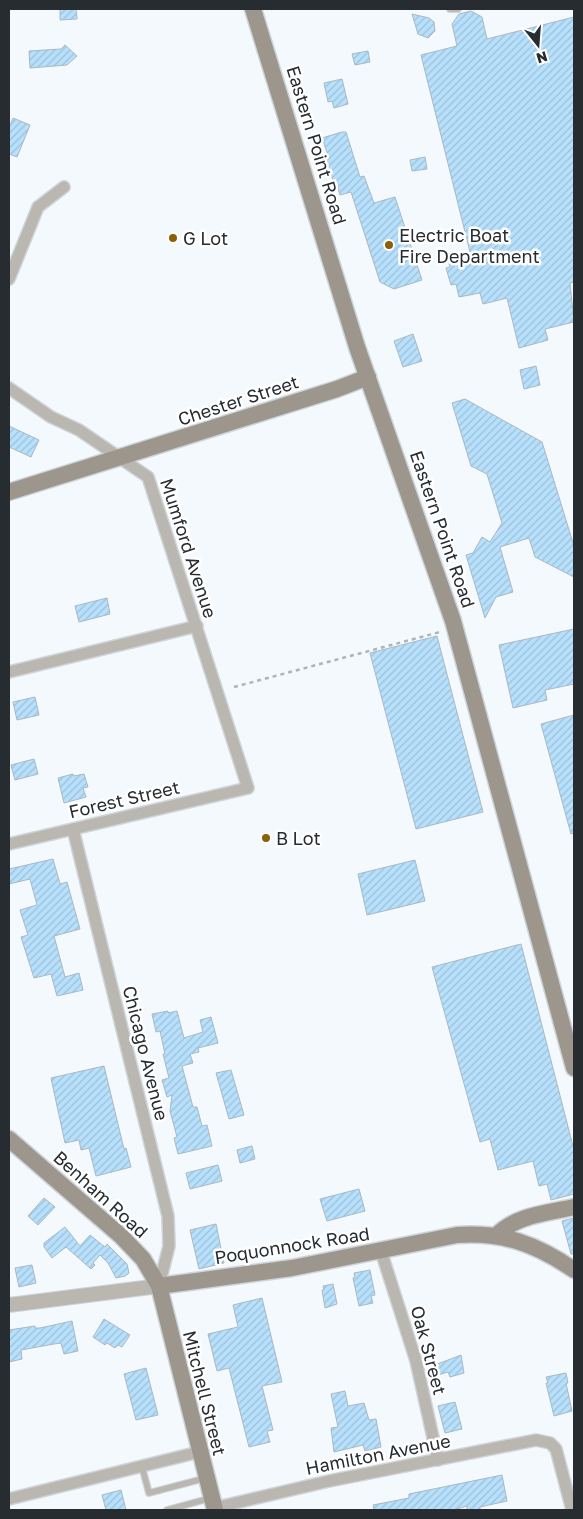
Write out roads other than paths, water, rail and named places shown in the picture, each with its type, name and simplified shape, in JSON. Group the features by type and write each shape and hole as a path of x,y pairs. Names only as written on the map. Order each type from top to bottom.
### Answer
{"main road":[{"name":"Eastern Point Road","path":"253,9 368,377 453,621 574,1068"},
{"name":"Chester Street","path":"9,492 337,389 368,377"},
{"name":"Benham Road","path":"9,1139 122,1236 142,1259 159,1286"},
{"path":"497,1235 511,1224 524,1219 574,1207"},
{"name":"Poquonnock Road","path":"159,1286 292,1268 457,1235 497,1235 544,1252 574,1270"},
{"name":"Mitchell Street","path":"159,1286 213,1506"}],"street":[{"path":"9,279 38,207 64,187"},
{"name":"Mumford Avenue","path":"9,388 25,401 79,430 148,477 248,788"},
{"path":"9,672 197,626"},
{"name":"Forest Street","path":"9,844 248,788"},
{"name":"Chicago Avenue","path":"73,829 168,1216 169,1246 159,1286"},
{"name":"Oak Street","path":"382,1251 416,1361 438,1460"},
{"name":"Poquonnock Road","path":"9,1305 159,1286"},
{"name":"Hamilton Avenue","path":"213,1506 536,1440 550,1443 559,1456 572,1510"},
{"path":"9,1499 199,1452"}],"lane":[{"path":"450,9 458,9"},
{"path":"142,1467 149,1493 206,1478"},
{"path":"167,1510 213,1506"}],"place":[{"name":"G Lot","path":"173,238"},
{"name":"Electric Boat Fire Department","path":"389,245"},
{"name":"B Lot","path":"266,838"}]}
